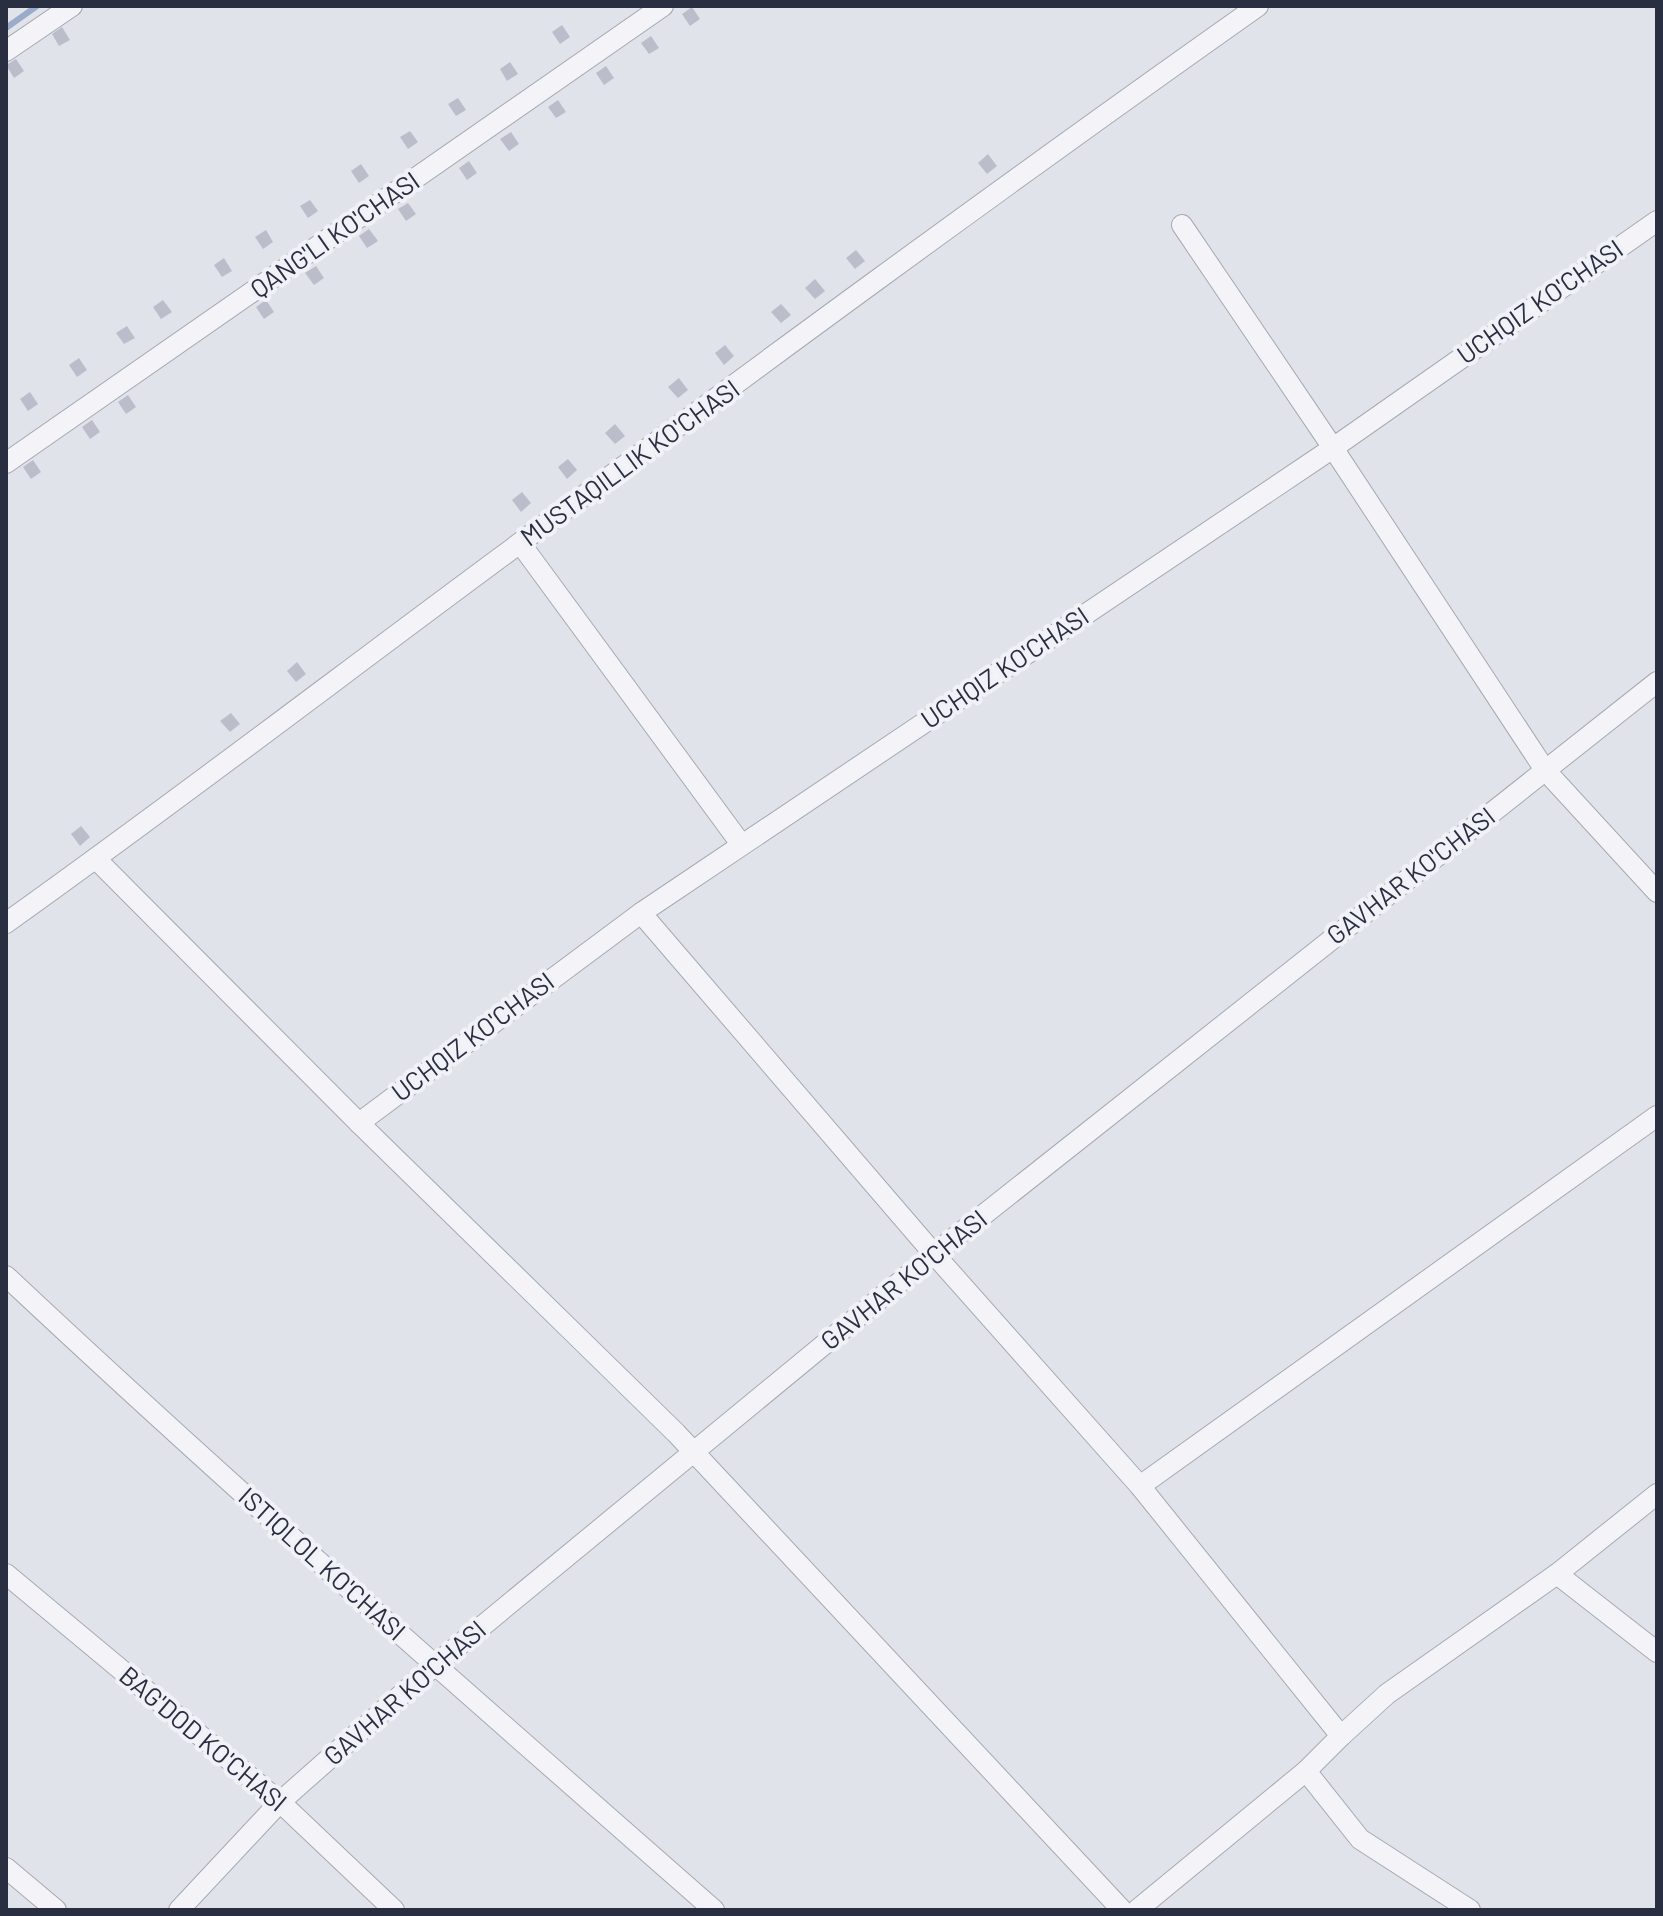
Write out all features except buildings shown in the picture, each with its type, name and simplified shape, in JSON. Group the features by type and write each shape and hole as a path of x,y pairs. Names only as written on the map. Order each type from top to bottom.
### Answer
{"street":[{"path":"6,51 72,6"},
{"name":"QANG'LI KO'CHASI","path":"6,463 663,6"},
{"name":"MUSTAQILLIK KO'CHASI","path":"6,923 1076,135 1258,6"},
{"name":"UCHQIZ KO'CHASI","path":"359,1123 641,913 1333,448 1657,221"},
{"path":"1182,225 1545,770 1657,892"},
{"path":"520,543 741,844"},
{"name":"GAVHAR KO'CHASI","path":"179,1910 280,1802 435,1665 934,1254 1657,682"},
{"path":"96,859 359,1123 695,1452 1122,1910"},
{"path":"641,913 934,1254 1140,1486 1341,1736"},
{"path":"1140,1486 1657,1116"},
{"name":"ISTIQLOL KO'CHASI","path":"6,1276 117,1380 435,1665 714,1910"},
{"path":"1137,1910 1306,1771 1387,1694 1557,1574 1657,1494"},
{"name":"BAG'DOD KO'CHASI","path":"6,1574 280,1802 394,1910"},
{"path":"1557,1574 1657,1652"},
{"path":"1306,1771 1360,1839 1470,1910"},
{"path":"6,1868 56,1910"}],"waterway":[{"path":"6,28 37,6"}]}
